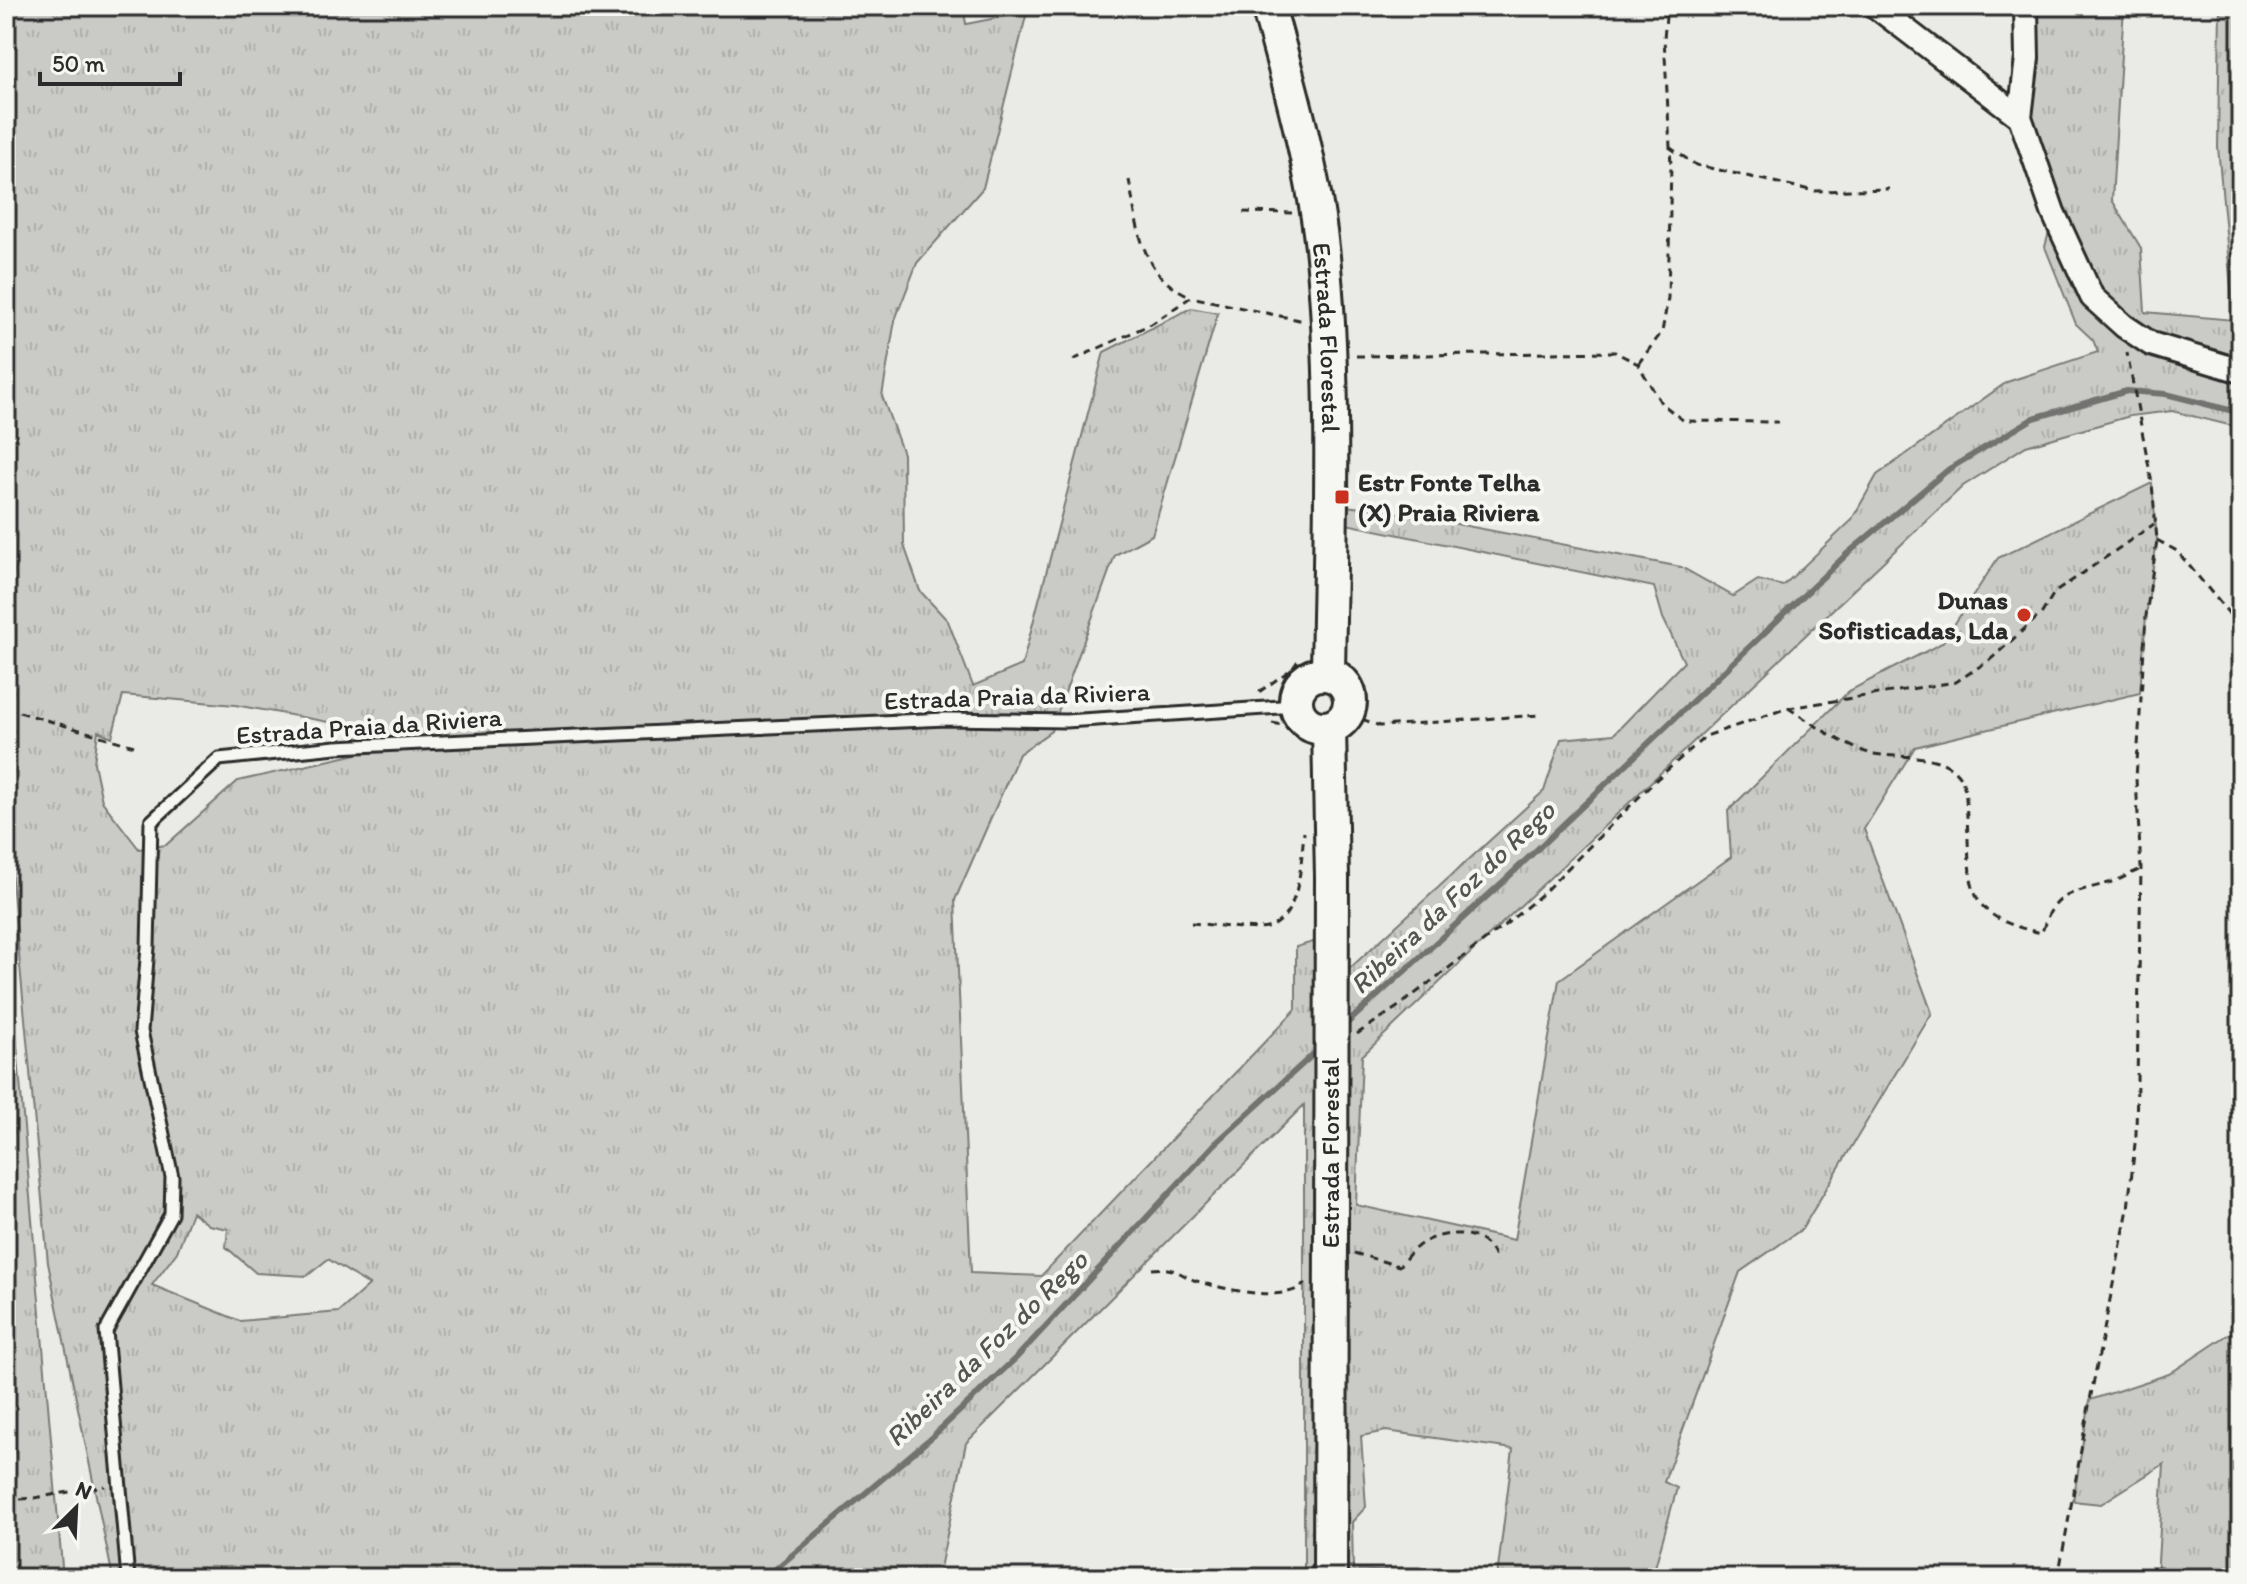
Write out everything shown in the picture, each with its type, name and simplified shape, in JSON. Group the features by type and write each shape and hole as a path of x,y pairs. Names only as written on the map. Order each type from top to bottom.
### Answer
{"main road":[{"name":"Estrada Florestal","path":"1268,6 1309,165 1323,265 1328,341 1328,674"},
{"path":"1328,674 1343,682 1351,697 1339,721 1318,728 1300,716 1296,706 1297,693 1304,682 1315,675 1328,674"},
{"name":"Estrada Florestal","path":"1330,1578 1330,1000 1339,721"}],"street":[{"path":"1875,6 2020,117"},
{"path":"2026,6 2027,58 2020,117 2053,212 2092,297 2124,326 2151,344 2241,371"}],"lane":[{"name":"Estrada Praia da Riviera","path":"128,1578 106,1331 171,1214 172,1177 141,1031 148,947 151,822 219,759 367,745 946,719 1066,721 1296,706"}],"path":[{"path":"1638,364 1662,332 1668,298 1669,147 1664,38 1667,6"},
{"path":"1669,147 1696,165 1815,191 1889,189"},
{"path":"1129,180 1139,235 1151,263 1168,284 1191,297 1328,341 1615,352 1638,364 1661,403 1684,421 1778,422"},
{"path":"1243,212 1316,213"},
{"path":"1073,360 1153,323 1191,297"},
{"path":"2058,1578 2095,1370 2128,1209 2136,1134 2141,869 2136,779 2146,616 2157,540 2152,483 2131,382"},
{"path":"1330,1062 1541,895 1658,778 1706,736 1788,708 1956,682 2001,650 2042,613 2054,593 2155,523"},
{"path":"2157,540 2177,551 2241,628"},
{"path":"1253,695 1293,668 1307,648"},
{"path":"6,708 134,746"},
{"path":"1788,708 1845,743 1871,753 1931,759 1962,779 1971,885 1982,908 2001,922 2042,933 2047,913 2059,900 2079,889 2113,881 2141,869"},
{"path":"1339,721 1380,726 1539,715"},
{"path":"1191,923 1267,928 1281,919 1292,905 1305,828"},
{"path":"6,1500 119,1484"}],"green space":[{"path":"6,6 963,6 966,24 1027,12 983,188 917,263 895,320 882,396 903,454 904,545 920,591 948,621 973,686 1022,665 1104,352 1191,308 1218,313 1152,535 1115,555 1051,731 1019,754 955,900 971,1273 1041,1276 1296,1009 1296,947 1330,937 1331,980 1349,969 1544,791 1561,739 1614,734 1684,662 1663,618 1654,587 1346,524 1345,506 1394,512 1681,567 1733,596 1758,580 1783,586 1851,521 1877,475 2007,382 2098,352 2093,340 2076,324 2045,247 2049,232 2020,117 2026,6 2124,6 2112,200 2141,248 2145,312 2234,320 2218,147 2220,6 2241,6 2241,428 2172,411 2130,416 2026,446 1963,486 1362,1056 1356,1205 1514,1240 1559,980 1731,857 1728,811 1849,691 1942,643 1998,558 2152,483 2157,540 2146,616 2140,693 1915,747 1864,829 1932,1013 1802,1229 1740,1272 1664,1482 1677,1488 1652,1578 1304,1578 1304,1105 966,1443 938,1578 113,1578 48,1263 6,817","holes":["123,695 235,705 356,727 357,754 238,781 166,845 139,849 102,801 94,763 98,731 112,737","192,1212 209,1225 228,1229 226,1247 256,1273 307,1276 328,1259 369,1285 339,1312 240,1321 152,1285 177,1252","1386,1431 1513,1449 1497,1577 1353,1569 1352,1522 1366,1507 1361,1436"]},
{"path":"6,918 11,977 63,1578 6,1578"},
{"path":"2241,1326 2238,1570 2234,1578 2157,1578 2164,1464 2101,1504 2073,1501 2090,1400 2169,1374"}],"waterway":[{"name":"Ribeira da Foz do Rego","path":"1343,1027 1505,880 1848,553 1949,469 2034,418 2127,391 2166,394 2241,413"},
{"name":"Ribeira da Foz do Rego","path":"765,1578 933,1436 1018,1356 1215,1144 1320,1048"}],"place":[{"name":"Estr Fonte Telha (X) Praia Riviera","path":"1342,497"},
{"name":"Dunas Sofisticadas, Lda","path":"2024,615"}]}
